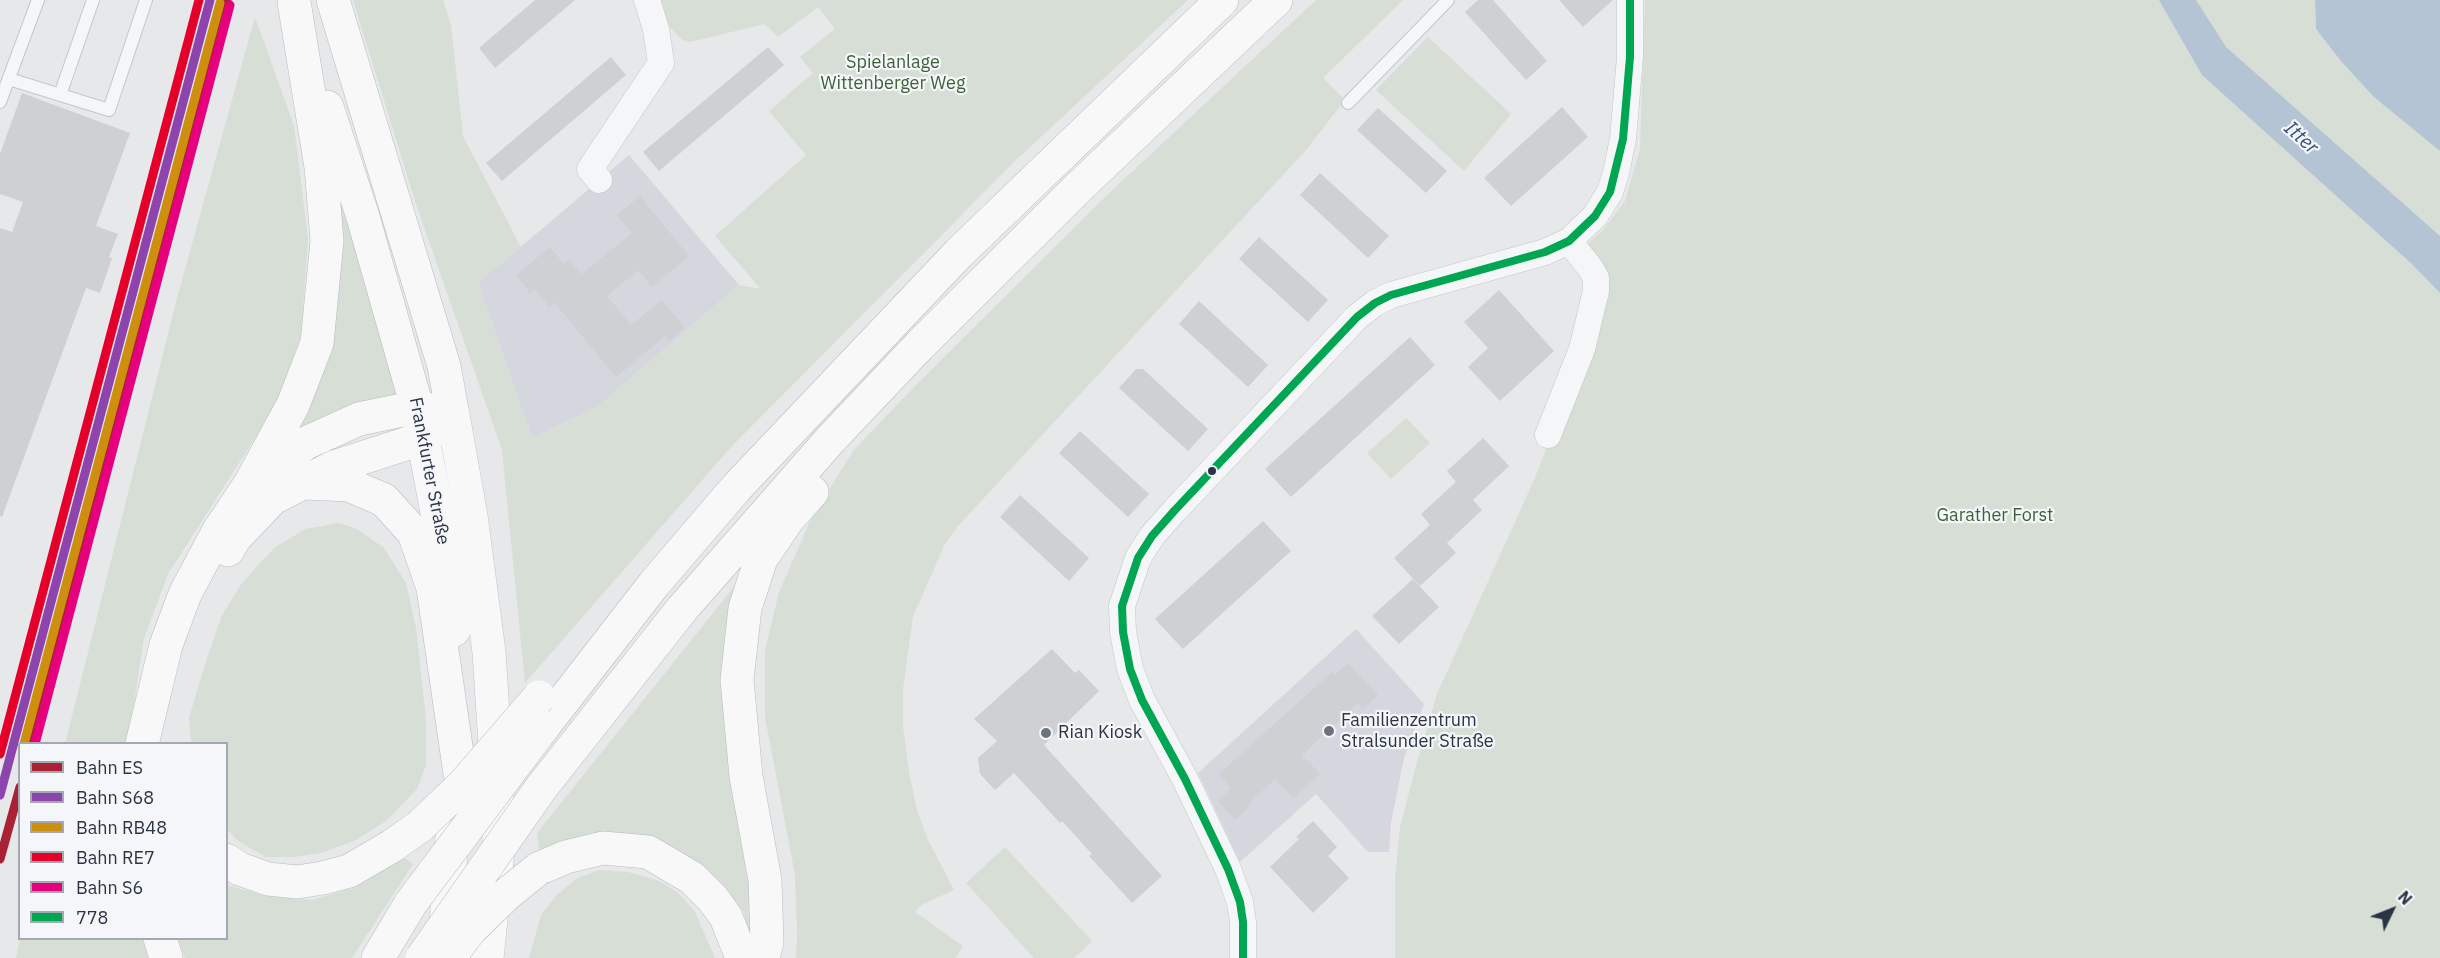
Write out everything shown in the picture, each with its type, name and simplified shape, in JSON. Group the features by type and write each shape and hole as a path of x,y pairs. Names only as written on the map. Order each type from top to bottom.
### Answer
{"main road":[{"name":"Frankfurter Straße","path":"333,0 444,366 471,516 489,652 499,841 487,958"},
{"path":"378,958 411,903 621,599 654,584 737,487 959,253 1222,0"},
{"path":"422,958 542,788 682,609 830,440 920,345 1079,187 1276,0"},
{"name":"Frankfurter Straße","path":"293,1 363,217 417,407 448,577 460,689 460,774 449,869 443,958"},
{"path":"142,742 165,645 185,594 218,532 250,483 293,405 317,343 327,241 321,167 293,1"},
{"path":"763,958 767,942 765,880 746,776 737,680 745,608 761,559 788,519 851,446 913,383 920,345"},
{"path":"250,483 306,443 359,419 417,407 453,415"},
{"path":"163,742 174,682 201,598 234,539 273,498 334,467 424,438 453,415"},
{"path":"301,483 349,485 384,500 414,532 433,588 460,774"},
{"path":"228,861 240,869 268,879 297,882 349,871 392,846 420,826 541,712"},
{"path":"449,958 470,930 537,869 566,857 603,848 648,852 692,878 712,898 726,917 742,958"},
{"path":"160,940 166,958"}],"street":[{"path":"599,180 590,169 662,63 656,29 647,0"},
{"path":"1243,958 1243,922 1240,902 1228,869 1185,779 1142,700 1130,669 1123,632 1122,606 1138,558 1152,536 1175,510 1357,316 1391,295 1519,260 1569,242 1605,203 1617,174 1627,94 1630,0"},
{"path":"1548,435 1582,349 1596,291 1596,278 1569,242"}],"lane":[{"path":"0,102 38,0"},
{"path":"60,95 93,0"},
{"path":"9,79 109,110 146,0"},
{"path":"1348,103 1448,0"}],"shaded area":[{"path":"629,155 739,285 597,407 532,438 478,283"},
{"name":"Familienzentrum Stralsunder Straße","path":"1356,629 1424,704 1404,758 1391,823 1389,852 1368,852 1316,794 1240,862 1198,773"}],"green space":[{"name":"Spielanlage Wittenberger Weg","path":"353,0 443,0 451,25 463,136 521,247 478,283 532,438 597,407 739,285 761,289 715,236 806,155 769,111 813,73 800,57 835,29 818,7 778,37 765,24 690,42 682,40 667,24 658,0 1188,0 1015,161 731,447 525,683 502,450 416,204"},
{"path":"1316,0 1403,0 1323,78 1345,100 1306,150 957,527 945,544 913,616 903,689 903,727 909,772 917,810 927,838 954,890 921,905 915,912 963,946 955,958 796,958 795,875 765,717 765,650 779,592 812,517 853,451 915,386 1104,198"},
{"name":"Garather Forst","path":"1645,0 2315,0 2316,29 2440,151 2440,958 1395,958 1395,878 1400,827 1437,694 1534,480 1584,353 1584,247 1604,229 1625,201 1640,149"},
{"path":"255,17 294,126 308,239 301,335 280,399 168,574 144,638 128,742 66,742 177,298"},
{"path":"1428,37 1511,114 1464,171 1376,90"},
{"path":"326,143 402,401 278,453 302,415"},
{"path":"1406,418 1430,443 1391,479 1367,453"},
{"path":"339,523 357,529 384,548 406,583 416,628 426,720 426,765 417,789 386,821 356,840 321,853 294,857 266,857 238,841 228,830 228,742 191,742 189,718 222,615 242,583 275,547 306,529"},
{"path":"749,568 754,881 751,958 744,912 720,882 697,862 540,856 537,833"},
{"path":"1005,847 1092,941 1074,958 1034,958 966,883"},
{"path":"402,856 413,864 352,958 185,958 178,940 228,940 228,885 266,896 312,900 354,888"},
{"path":"598,870 628,872 657,880 677,892 694,910 715,958 529,958 541,915 556,896 576,879"},
{"path":"20,940 142,940 149,958 16,958"}],"water":[{"name":"Itter","path":"2159,0 2196,0 2226,47 2440,236 2440,293 2413,265 2202,75"},
{"path":"2315,0 2440,0 2440,151 2374,97 2341,61 2316,29"}],"building":[{"path":"535,0 575,0 495,68 479,48"},
{"path":"1478,0 1493,0 1547,61 1526,80 1465,12"},
{"path":"1559,0 1613,0 1583,27"},
{"path":"768,47 784,65 659,171 643,152"},
{"path":"611,57 626,75 502,181 486,163"},
{"path":"22,93 130,133 96,226 118,234 109,257 112,258 100,293 86,288 2,517 0,516 0,228 12,232 23,202 0,194 0,154"},
{"path":"1562,107 1588,137 1511,206 1484,178"},
{"path":"1378,108 1447,171 1426,193 1357,130"},
{"path":"1320,173 1389,236 1368,258 1300,195"},
{"path":"640,196 689,256 652,287 638,270 607,296 631,325 662,300 685,328 669,341 665,336 616,377 554,302 549,307 535,289 530,293 516,275 550,247 564,264 569,260 582,274 632,233 617,215"},
{"path":"1259,237 1328,300 1308,322 1239,259"},
{"path":"1499,290 1554,351 1500,401 1468,367 1488,348 1464,322"},
{"path":"1199,301 1268,365 1248,387 1179,324"},
{"path":"1410,337 1435,365 1291,497 1265,469"},
{"path":"1136,369 1143,369 1208,429 1188,451 1119,388"},
{"path":"1080,431 1149,494 1128,517 1059,453"},
{"path":"1483,438 1509,466 1473,500 1482,510 1447,543 1456,553 1420,586 1394,558 1430,525 1421,514 1456,482 1447,471"},
{"path":"1020,495 1089,558 1069,581 1000,517"},
{"path":"1263,521 1291,551 1183,649 1155,619"},
{"path":"1413,579 1439,607 1399,644 1372,616"},
{"path":"1052,649 1075,673 1079,670 1099,691 1044,745 1162,876 1132,903 1089,856 1092,854 1014,773 995,790 980,774 978,758 997,741 974,719"},
{"path":"1348,663 1378,695 1363,709 1358,703 1302,755 1320,774 1293,798 1275,779 1248,804 1250,806 1235,820 1218,801 1231,788 1219,774 1332,672 1334,675"},
{"path":"1313,821 1337,847 1328,856 1349,878 1313,913 1270,867 1299,839 1296,837"}],"rail line":[{"name":"RE7","path":"0,754 199,0"},
{"name":"S68","path":"0,795 210,0"},
{"name":"ES","path":"31,742 227,0"},
{"name":"RB48","path":"25,742 220,3"},
{"name":"S6","path":"36,742 230,5"},
{"name":"ES","path":"0,859 18,794"}],"transit line":[{"name":"778","path":"1243,958 1243,922 1240,902 1228,869 1185,779 1142,700 1130,669 1123,632 1122,606 1138,558 1152,536 1175,510 1357,317 1375,303 1391,295 1545,252 1569,241 1595,216 1610,192 1623,139 1630,57 1630,0"}],"place":[{"name":"Familienzentrum Stralsunder Straße","path":"1329,731"},
{"name":"Rian Kiosk","path":"1046,733"}]}
